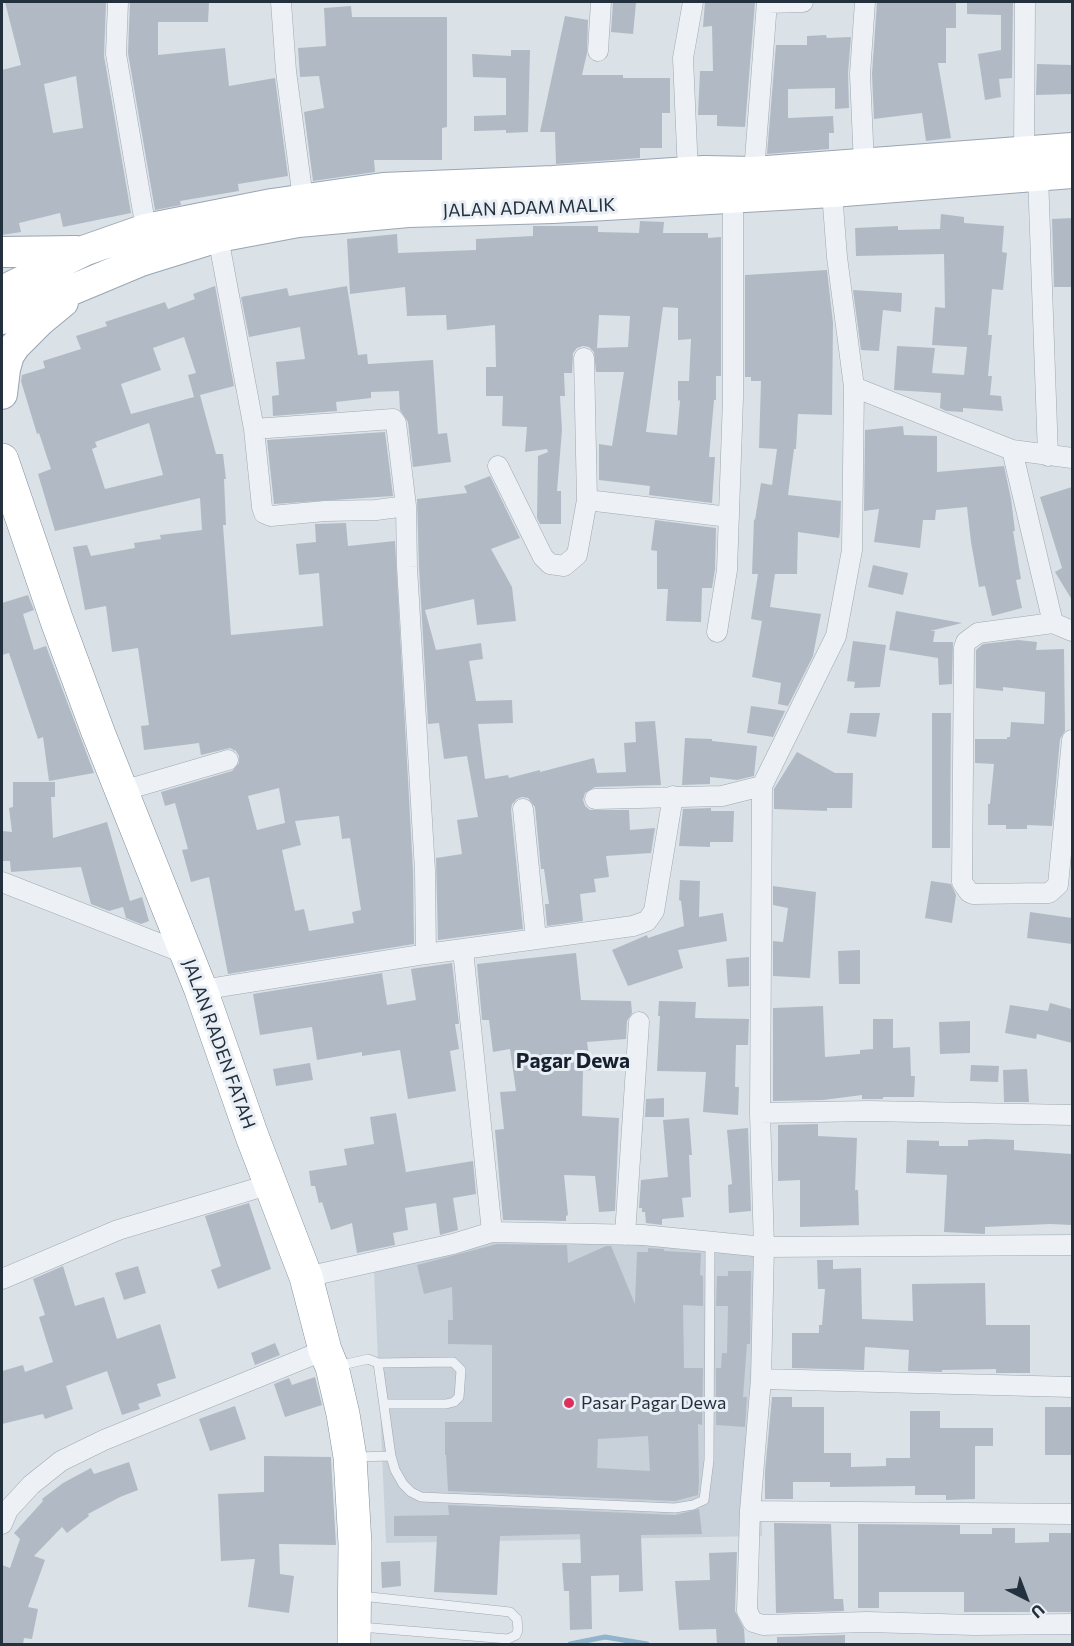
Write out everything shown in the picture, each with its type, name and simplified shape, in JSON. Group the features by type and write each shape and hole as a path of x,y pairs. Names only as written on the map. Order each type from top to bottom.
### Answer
{"highway":[{"name":"JALAN RADEN FATAH","path":"5,475 57,621 201,990 252,1136 306,1277 343,1414 350,1457 355,1544 354,1627"}],"main road":[{"name":"JALAN ADAM MALIK","path":"2,291 86,250 146,229 303,199 383,188 553,195 733,196 832,192 1031,163 1072,148"},
{"name":"JALAN ADAM MALIK","path":"2,319 141,261 218,237 298,222 553,195 704,171 754,172 864,165 1031,163 1072,172"},
{"path":"2,252 86,250"},
{"path":"2,394 5,369 9,355 15,346 39,321 89,282"}],"street":[{"path":"118,2 116,54 146,229"},
{"path":"281,2 286,71 303,199"},
{"path":"598,51 601,2"},
{"path":"688,173 683,58 693,2"},
{"path":"754,172 767,2 803,2"},
{"path":"864,165 860,74 865,2"},
{"path":"1025,2 1031,163 1048,456"},
{"path":"832,192 837,257 854,387 852,550 836,636 762,786 760,1113 764,1247 761,1379 750,1511 747,1611 753,1622 763,1625 867,1622 1072,1624"},
{"path":"717,632 727,570 729,517 733,398 733,196"},
{"path":"218,237 254,429 262,507 267,515 357,511 406,506"},
{"path":"498,466 543,556 550,564 564,566 577,555 587,500 584,358"},
{"path":"854,387 1012,450 1072,458"},
{"path":"254,429 393,419 396,423 406,506 407,578 425,871 426,954"},
{"path":"1012,450 1053,622"},
{"path":"587,500 729,517"},
{"path":"1072,631 1053,622 978,633 966,642 964,648 962,882 969,892 973,894 1049,893 1058,885 1072,741"},
{"path":"122,791 228,760"},
{"path":"594,799 722,796 762,786"},
{"path":"201,990 426,954 633,926 647,921 654,911 673,796"},
{"path":"523,809 536,939"},
{"path":"2,882 186,954"},
{"path":"463,950 492,1232"},
{"path":"625,1235 639,1022"},
{"path":"760,1113 869,1111 1072,1116"},
{"path":"2,1279 118,1230 272,1184"},
{"path":"306,1277 453,1244 492,1232 643,1235 764,1247 1072,1245"},
{"path":"2,1524 8,1510 31,1485 61,1461 104,1440 328,1359"},
{"path":"761,1379 1072,1387"},
{"path":"750,1511 1072,1514"}],"lane":[{"path":"378,1363 395,1470 411,1492 422,1497 675,1508 693,1505 704,1500 709,1460 710,1243"},
{"path":"328,1359 368,1359 378,1363 453,1362 461,1370 459,1397 454,1402 384,1404"},
{"path":"350,1457 391,1456"},
{"path":"510,1612 518,1619 516,1635 508,1639 354,1627 510,1612"}],"shaded area":[{"name":"Pasar Pagar Dewa","path":"542,1229 756,1242 762,1536 386,1543 374,1269"}],"building":[{"path":"5,2 106,2 104,56 131,213 63,227 60,213 19,223 21,232 2,235 2,70 21,65","holes":["76,76 83,128 53,133 44,84"]},
{"path":"130,2 209,2 208,22 158,22 158,55 225,48 229,86 275,78 288,176 238,184 239,191 180,201 181,205 155,210 128,53"},
{"path":"613,2 636,3 633,34 611,32"},
{"path":"705,2 755,2 745,127 717,126 717,115 698,115 700,71 713,71 712,26 703,27"},
{"path":"877,2 956,2 956,28 946,28 946,63 938,63 951,138 926,141 922,113 874,119 872,74"},
{"path":"967,2 1013,2 1012,78 999,79 1001,97 985,100 978,54 1001,50 1001,15 967,14"},
{"path":"351,6 352,17 447,17 447,127 442,128 442,160 374,160 375,172 313,181 304,112 324,108 319,76 300,77 298,48 326,46 324,8"},
{"path":"565,16 588,20 587,53 582,75 670,78 670,113 662,113 662,148 640,148 640,158 556,164 555,132 540,132"},
{"path":"826,35 827,38 851,37 848,73 849,108 835,109 835,88 788,89 788,118 833,116 834,133 829,133 829,149 767,154 776,45 807,45 807,36"},
{"path":"511,50 530,50 528,132 474,131 474,116 506,115 506,78 473,77 472,54 511,56"},
{"path":"1037,64 1072,65 1072,94 1036,95"},
{"path":"941,214 964,217 964,223 1004,226 1002,252 1007,253 1003,290 992,289 988,335 992,335 988,376 992,376 990,395 1001,396 1003,411 963,408 963,412 946,411 940,408 941,393 894,390 897,346 935,348 932,373 964,375 967,347 932,345 935,307 945,308 944,254 856,256 855,228 898,226 898,230 940,229"},
{"path":"1072,218 1072,287 1054,287 1052,219"},
{"path":"640,221 664,222 663,233 708,233 708,238 721,237 721,376 716,376 716,400 714,400 709,457 715,457 712,503 649,495 650,486 599,480 599,444 612,446 624,372 596,372 594,352 589,347 583,346 577,348 573,353 572,373 564,373 565,396 560,396 562,430 557,491 561,491 561,524 540,524 537,518 538,456 548,452 547,449 525,452 527,427 502,426 503,396 486,396 486,367 496,367 495,325 447,330 446,315 407,316 405,287 350,294 347,239 397,234 398,253 476,250 476,239 533,236 533,226 598,226 598,232 639,233","holes":["663,307 678,308 678,340 691,339 689,381 678,381 678,401 680,400 677,435 646,432","599,315 630,316 628,347 597,348"]},
{"path":"827,270 833,323 832,415 798,414 796,449 794,449 788,495 841,501 840,532 839,538 798,532 797,574 775,574 770,607 821,614 813,656 788,706 778,704 781,683 752,677 762,621 751,619 758,574 752,574 754,519 761,483 772,485 777,449 759,448 761,381 751,381 751,377 745,377 745,275"},
{"path":"215,286 234,386 200,395 216,454 223,454 226,479 224,479 226,525 223,525 231,635 323,626 319,573 299,575 296,544 316,542 315,524 346,523 348,546 395,541 413,871 414,944 228,974 209,877 191,882 182,850 188,849 175,803 165,806 161,792 232,771 239,763 239,756 230,748 201,755 199,743 144,750 141,726 149,725 138,648 112,652 106,606 85,610 73,547 87,545 91,556 135,548 134,543 161,539 160,535 202,530 200,498 55,531 38,474 51,469 39,433 37,434 21,381 22,375 45,368 43,361 81,349 76,336 107,326 105,322 165,302 168,309 195,299 193,294","holes":["184,337 196,373 188,375 194,397 131,414 121,384 161,370 153,348","149,423 163,475 105,489 92,449 97,447 95,442","279,788 285,823 257,830 248,796","339,816 342,839 350,838 361,910 352,912 354,923 309,931 304,909 295,911 282,850 301,845 295,821"]},
{"path":"347,286 358,355 367,354 368,364 433,360 438,434 447,433 451,462 413,467 408,422 400,410 399,391 371,392 371,398 336,402 337,411 273,416 272,396 279,395 276,362 305,359 300,327 249,337 241,297 287,288 289,296"},
{"path":"853,290 902,293 901,312 883,310 879,351 861,350"},
{"path":"903,426 904,435 937,436 937,472 1004,466 1011,499 1015,531 1013,531 1021,579 1016,580 1022,608 992,616 985,586 979,587 967,507 936,510 935,520 923,520 920,548 874,542 879,509 864,511 865,430"},
{"path":"385,432 393,496 274,504 267,440"},
{"path":"490,476 520,538 491,549 512,587 516,621 477,625 474,599 425,610 436,650 481,643 483,659 469,661 476,701 512,700 513,723 478,724 485,779 508,775 509,778 594,758 597,773 626,772 624,743 636,742 635,722 655,721 661,785 595,787 585,793 583,800 585,806 590,810 629,810 630,830 655,828 651,853 606,856 609,877 594,879 596,892 580,894 583,921 547,926 545,904 549,904 544,869 541,869 535,807 528,798 517,799 512,804 511,810 523,929 438,940 436,858 462,854 457,820 478,817 467,756 444,759 439,723 428,724 417,499 467,493 464,486"},
{"path":"1072,487 1072,600 1055,572 1062,568 1040,497"},
{"path":"655,520 716,528 712,588 702,588 701,622 666,621 668,589 657,589 657,551 651,550"},
{"path":"873,565 908,573 903,595 868,587"},
{"path":"28,595 34,610 23,614 34,650 46,646 94,773 49,781 43,737 38,739 9,653 2,655 2,603"},
{"path":"896,611 962,623 930,631 935,631 933,642 953,642 952,684 939,685 938,658 889,650"},
{"path":"1018,640 1037,642 1036,650 1064,649 1065,731 1060,739 1052,826 1027,825 1027,829 1006,829 1006,825 988,825 988,804 990,804 994,764 975,763 975,739 1007,739 1010,737 1011,722 1044,724 1045,692 1003,687 1003,691 976,688 976,650 983,644"},
{"path":"853,641 886,645 880,687 854,688 855,682 847,681"},
{"path":"751,706 785,711 773,737 747,733"},
{"path":"850,713 880,713 876,737 847,733"},
{"path":"932,713 951,713 950,848 932,848"},
{"path":"685,738 712,739 712,741 757,746 754,776 737,780 710,777 710,784 682,785"},
{"path":"797,752 835,773 853,773 852,808 827,808 827,811 774,809 774,789"},
{"path":"13,782 55,782 55,797 51,797 53,838 107,822 130,901 142,897 149,921 141,924 126,918 123,907 109,911 91,904 81,867 11,872 10,861 2,861 2,831 12,832 9,808 13,807"},
{"path":"711,808 711,811 734,811 733,842 710,842 710,847 679,846 683,809"},
{"path":"680,880 700,881 699,917 723,913 727,941 678,950 683,968 628,986 612,950 647,935 648,938 684,926 679,900"},
{"path":"931,881 951,884 956,895 952,923 925,918"},
{"path":"773,886 816,892 810,978 773,976 773,941 783,942 788,908 773,905"},
{"path":"1030,912 1072,918 1072,944 1027,938"},
{"path":"860,950 860,984 839,984 838,951"},
{"path":"576,953 581,1000 631,1001 632,1013 627,1021 626,1039 587,1042 591,1070 583,1071 582,1116 619,1118 615,1211 599,1212 595,1176 564,1175 568,1215 566,1221 503,1220 495,1130 504,1129 500,1092 516,1091 510,1049 493,1052 489,1020 482,1020 477,964"},
{"path":"749,957 749,986 728,987 726,959"},
{"path":"452,963 459,1024 455,1024 459,1049 450,1051 456,1091 408,1099 400,1050 362,1056 362,1052 317,1060 312,1027 260,1035 253,994 382,973 387,1005 416,1000 411,969"},
{"path":"659,1001 696,1002 695,1018 749,1019 748,1045 736,1045 735,1087 739,1087 738,1115 703,1112 706,1072 657,1071"},
{"path":"1050,1003 1072,1009 1072,1043 1037,1034 1036,1039 1005,1033 1010,1005 1048,1011"},
{"path":"823,1006 825,1057 860,1054 860,1050 873,1049 873,1019 893,1019 893,1048 910,1047 911,1076 915,1076 914,1097 862,1099 862,1095 823,1100 773,1101 773,1008"},
{"path":"970,1021 970,1053 940,1054 939,1022"},
{"path":"310,1063 313,1080 276,1086 273,1069"},
{"path":"971,1065 999,1066 998,1082 970,1081"},
{"path":"1027,1069 1029,1102 1004,1102 1003,1070"},
{"path":"664,1098 664,1117 645,1117 646,1099"},
{"path":"396,1113 406,1172 473,1161 476,1194 453,1198 458,1230 440,1235 436,1203 405,1208 408,1230 393,1233 395,1245 357,1253 352,1223 331,1230 322,1202 319,1203 315,1186 311,1186 309,1171 347,1165 344,1149 374,1144 370,1117"},
{"path":"689,1118 692,1155 689,1155 691,1197 682,1198 684,1217 662,1219 662,1225 646,1223 645,1212 639,1208 641,1180 668,1177 663,1120"},
{"path":"818,1124 818,1136 857,1138 855,1190 858,1190 859,1225 800,1227 800,1180 778,1181 778,1125"},
{"path":"748,1128 751,1211 729,1213 728,1185 732,1184 727,1130"},
{"path":"907,1140 939,1141 939,1146 968,1146 968,1140 1014,1140 1014,1150 1072,1154 1072,1225 985,1227 985,1234 944,1232 947,1175 906,1173"},
{"path":"249,1203 271,1269 218,1289 211,1270 221,1266 205,1216"},
{"path":"497,1244 567,1245 568,1263 606,1246 611,1246 635,1304 637,1252 648,1252 648,1248 701,1253 700,1275 703,1276 703,1306 683,1305 684,1368 703,1368 702,1425 698,1424 698,1495 675,1501 448,1491 445,1422 492,1422 492,1345 448,1344 448,1320 453,1320 452,1287 424,1294 417,1265","holes":["648,1436 650,1471 597,1468 598,1439"]},
{"path":"817,1260 833,1260 833,1269 861,1268 862,1319 913,1321 912,1284 985,1283 986,1325 1030,1325 1030,1373 996,1373 996,1369 908,1371 909,1350 865,1347 864,1370 792,1368 792,1333 819,1333 819,1325 822,1325 825,1289 818,1289"},
{"path":"63,1266 75,1306 104,1297 117,1339 160,1324 176,1378 157,1384 161,1396 138,1404 140,1409 122,1415 107,1371 66,1386 73,1409 45,1419 43,1414 2,1424 2,1371 23,1365 25,1372 53,1362 39,1317 45,1315 33,1279"},
{"path":"138,1266 146,1293 124,1300 115,1273"},
{"path":"728,1271 751,1271 750,1344 747,1344 743,1397 747,1397 745,1427 716,1425 716,1368 721,1368 722,1353 727,1353 728,1306 716,1306 717,1276 728,1276"},
{"path":"275,1343 280,1355 255,1365 251,1353"},
{"path":"315,1377 322,1405 285,1417 274,1384 289,1378 292,1385"},
{"path":"772,1397 792,1397 792,1407 824,1407 824,1453 851,1453 851,1467 886,1466 886,1458 910,1458 910,1411 940,1411 940,1428 993,1428 993,1446 975,1446 975,1499 946,1500 946,1495 915,1495 915,1486 830,1487 830,1482 793,1482 793,1499 765,1499 765,1471"},
{"path":"235,1406 246,1439 210,1451 199,1419"},
{"path":"1045,1407 1072,1407 1072,1455 1045,1455"},
{"path":"264,1456 331,1457 336,1545 279,1544 280,1574 294,1576 289,1613 248,1607 255,1559 221,1561 218,1494 264,1492"},
{"path":"129,1462 138,1490 88,1514 89,1516 67,1533 62,1527 34,1556 45,1560 28,1607 38,1609 32,1639 24,1638 23,1644 2,1644 2,1565 10,1568 20,1539 14,1533 43,1501 42,1499 63,1483 91,1468 94,1474"},
{"path":"448,1505 675,1515 699,1509 702,1534 641,1535 643,1591 619,1592 619,1575 591,1576 592,1629 570,1630 569,1591 564,1591 562,1563 581,1563 580,1534 500,1536 497,1595 434,1592 437,1536 394,1536 394,1516 449,1515"},
{"path":"774,1523 831,1524 834,1599 843,1599 844,1611 776,1613"},
{"path":"858,1524 960,1525 960,1534 992,1534 992,1528 1015,1528 1015,1543 1049,1542 1049,1533 1071,1533 1072,1612 964,1612 964,1592 879,1592 879,1608 858,1608"},
{"path":"737,1552 735,1611 744,1629 745,1644 717,1644 716,1629 679,1630 675,1581 710,1580 709,1553"},
{"path":"400,1561 401,1586 382,1588 381,1562"},
{"path":"845,1635 845,1644 777,1644 777,1637"}],"waterway":[{"path":"570,1644 605,1637 647,1644"}],"place":[{"name":"Pasar Pagar Dewa","path":"569,1403"}],"district":[{"name":"Pagar Dewa","path":"573,1061"}]}
